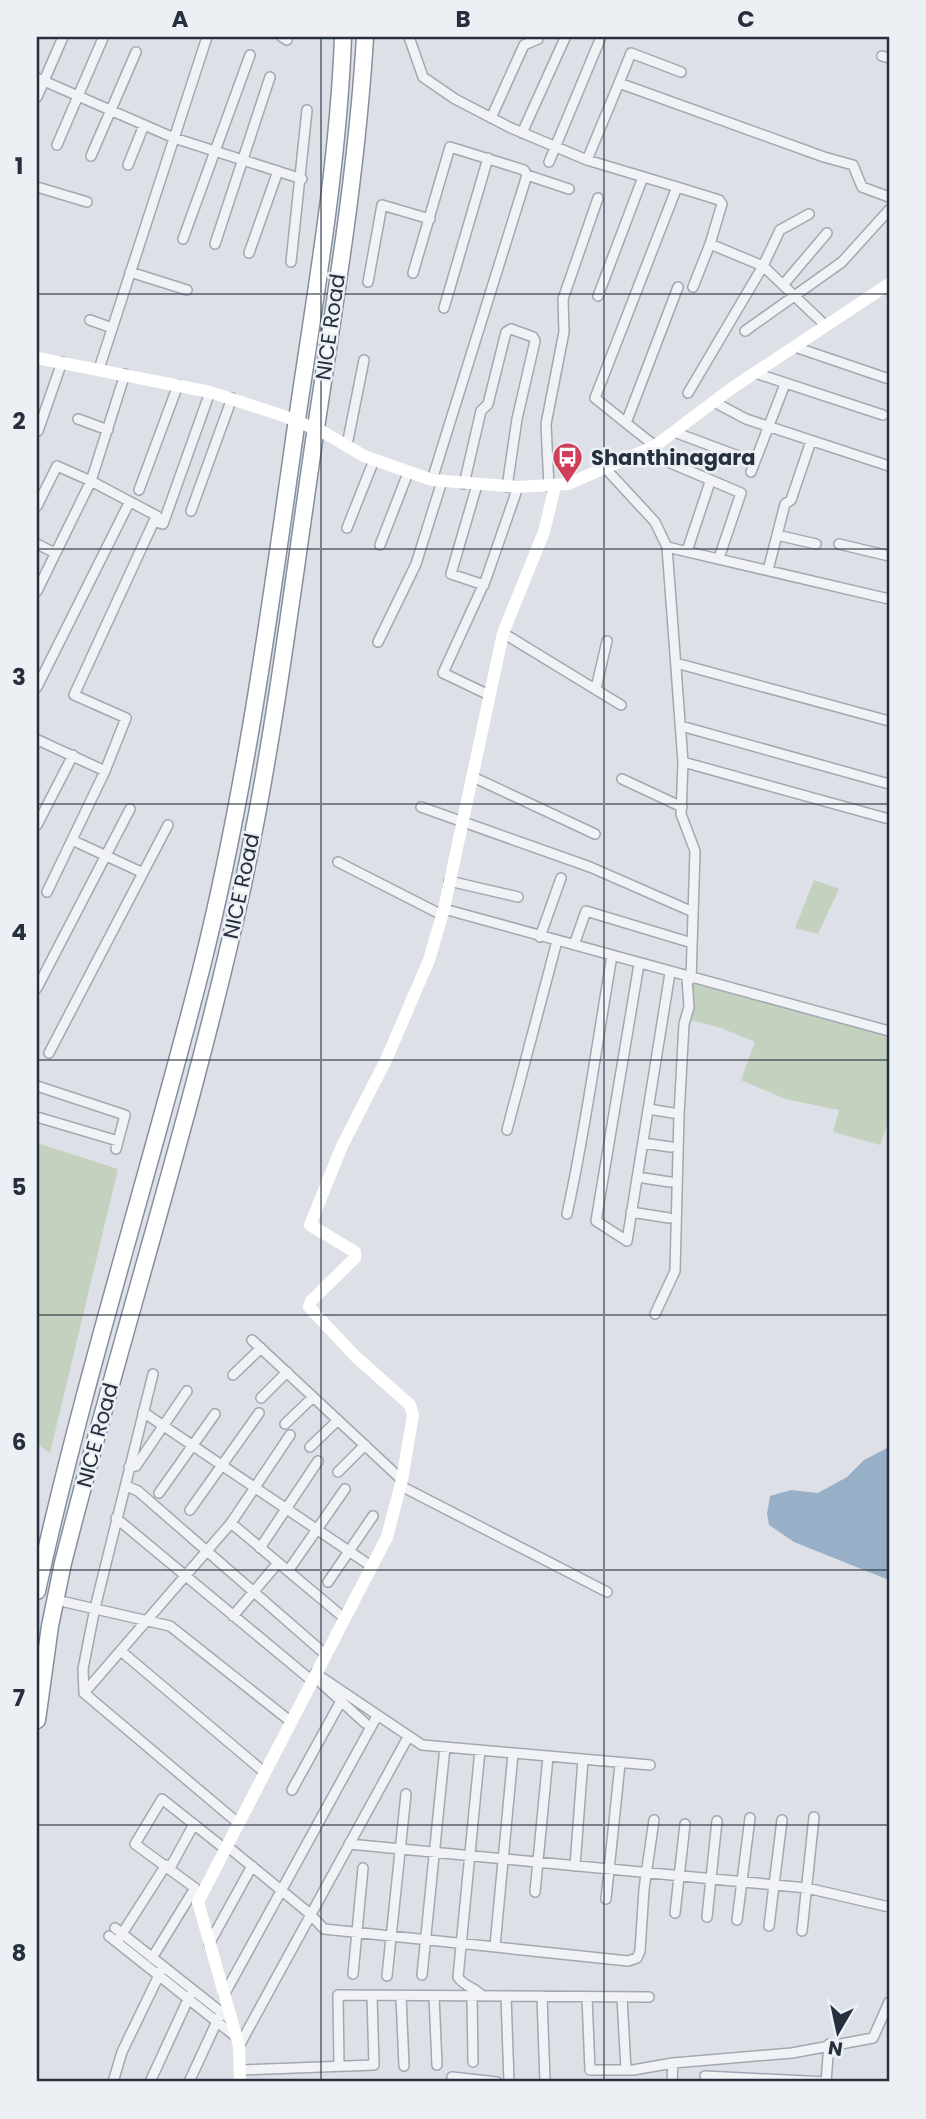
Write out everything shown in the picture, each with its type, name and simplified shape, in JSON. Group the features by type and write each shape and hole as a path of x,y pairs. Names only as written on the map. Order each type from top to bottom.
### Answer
{"highway":[{"name":"NICE Road","path":"41,1595 202,964 233,824 264,649 302,388 337,125 343,37"},
{"name":"NICE Road","path":"37,1720 50,1626 63,1563 198,1066 254,828 285,651 358,126 365,37"}],"street":[{"path":"37,97 40,79 63,37"},
{"path":"99,369 207,37"},
{"path":"409,37 423,77 491,118 587,160 719,200 722,204 693,287"},
{"path":"549,162 601,37"},
{"path":"57,145 103,38"},
{"path":"522,133 565,38"},
{"path":"491,118 524,45 538,39"},
{"path":"91,156 136,52"},
{"path":"587,160 631,53 681,72"},
{"path":"183,239 250,55"},
{"path":"215,244 270,77"},
{"path":"40,79 174,138 302,179"},
{"path":"619,83 824,158 849,163 856,169 862,187 889,197"},
{"path":"291,261 302,179 307,110"},
{"path":"128,165 144,125"},
{"path":"413,273 450,148 520,167 527,175 569,189"},
{"path":"444,308 488,158"},
{"path":"249,253 278,171"},
{"path":"378,642 416,564 437,481 527,175"},
{"path":"598,296 643,177"},
{"path":"37,187 87,202"},
{"path":"677,187 595,398 626,423 650,449 710,482 741,493 719,558"},
{"path":"152,1958 197,1894 239,1823 343,1617 387,1537 401,1483 413,1415 410,1405 355,1356 309,1307 311,1301 352,1264 355,1252 310,1224 342,1146 412,1002 429,960 443,912 503,632 544,532 552,487 546,424 564,332 563,299 598,198"},
{"path":"368,282 383,205 430,219"},
{"path":"745,331 842,262 889,210"},
{"path":"688,393 763,266 780,230 809,214"},
{"path":"783,285 827,233"},
{"path":"710,244 763,266 826,326"},
{"path":"130,272 187,290"},
{"path":"37,358 232,398 323,432 374,460 437,481 470,485 552,487 606,469 650,449 755,373 889,284"},
{"path":"626,423 678,287"},
{"path":"90,320 113,328"},
{"path":"484,585 451,574 470,485 481,411 488,404 506,332 511,329 533,337 535,341 517,419 512,487 484,585 443,673 489,695"},
{"path":"795,347 889,379"},
{"path":"346,444 364,360"},
{"path":"38,431 62,362"},
{"path":"755,373 883,415"},
{"path":"37,591 91,481 125,374"},
{"path":"751,472 785,384"},
{"path":"139,490 178,385"},
{"path":"155,521 163,524 210,392"},
{"path":"191,511 232,398"},
{"path":"715,401 746,419 889,466"},
{"path":"78,419 108,430"},
{"path":"674,432 741,457"},
{"path":"768,570 785,504 791,500 811,441"},
{"path":"347,528 374,460"},
{"path":"37,506 57,466 157,516 74,695 126,718 74,841 47,892"},
{"path":"606,469 655,522 667,547 681,726 682,807 695,851 689,1007 684,1024 679,1115 675,1271 655,1314"},
{"path":"380,545 408,473"},
{"path":"687,551 710,482"},
{"path":"37,687 129,503"},
{"path":"777,535 816,544"},
{"path":"37,544 55,553"},
{"path":"839,544 889,556"},
{"path":"667,547 889,600"},
{"path":"503,632 621,705"},
{"path":"596,688 607,641"},
{"path":"676,663 889,721"},
{"path":"681,726 889,784"},
{"path":"37,741 104,771"},
{"path":"37,825 73,755"},
{"path":"683,762 889,819"},
{"path":"473,777 594,834"},
{"path":"622,779 682,807"},
{"path":"421,807 463,819 590,867 693,912"},
{"path":"37,988 130,809"},
{"path":"49,1053 141,872 168,825"},
{"path":"74,841 141,872"},
{"path":"338,863 443,912 889,1031"},
{"path":"540,937 561,878"},
{"path":"449,881 518,897"},
{"path":"573,945 586,911 692,943"},
{"path":"507,1130 557,941"},
{"path":"567,1214 586,1127 590,1084 611,956"},
{"path":"639,964 596,1221 627,1241 670,973"},
{"path":"37,1086 125,1115 117,1145 37,1117"},
{"path":"648,1109 673,1113"},
{"path":"643,1143 671,1147"},
{"path":"637,1177 670,1182"},
{"path":"631,1212 668,1218"},
{"path":"252,1339 365,1445 401,1483 607,1592"},
{"path":"233,1375 261,1348"},
{"path":"261,1398 286,1372"},
{"path":"153,1374 95,1608 83,1669 84,1693 239,1823"},
{"path":"129,1467 136,1466 187,1391"},
{"path":"285,1424 313,1397"},
{"path":"143,1412 371,1566"},
{"path":"190,1510 259,1413"},
{"path":"159,1493 215,1414"},
{"path":"310,1447 338,1420"},
{"path":"84,1693 231,1523 290,1435"},
{"path":"338,1472 365,1445"},
{"path":"261,1548 318,1461"},
{"path":"126,1486 138,1491 325,1654"},
{"path":"288,1571 345,1489"},
{"path":"328,1582 373,1516"},
{"path":"116,1518 233,1616 313,1677 365,1723"},
{"path":"231,1523 343,1617"},
{"path":"233,1616 278,1563"},
{"path":"65,1602 170,1626 290,1721"},
{"path":"122,1652 264,1772"},
{"path":"313,1677 422,1745 650,1765"},
{"path":"292,1790 341,1701"},
{"path":"224,1995 377,1716"},
{"path":"238,2042 408,1737"},
{"path":"422,1975 445,1747"},
{"path":"480,1750 458,1977 463,1984 475,1988 482,1996"},
{"path":"495,1946 513,1754"},
{"path":"535,1892 548,1757"},
{"path":"575,1866 583,1760"},
{"path":"607,1899 620,1764"},
{"path":"387,1976 406,1794"},
{"path":"372,1996 374,2065 240,2076 238,2042 195,1888 135,1844 162,1799 252,1866 280,1892 309,1913 324,1929 628,1961 637,1958 654,1820"},
{"path":"802,1931 814,1816"},
{"path":"737,1920 750,1818"},
{"path":"769,1926 782,1820"},
{"path":"707,1917 718,1821"},
{"path":"116,1935 168,1866 194,1824"},
{"path":"675,1913 685,1824"},
{"path":"349,1844 807,1888 889,1907"},
{"path":"209,1944 252,1866"},
{"path":"353,1974 363,1868"},
{"path":"116,1935 152,1958 161,1971"},
{"path":"116,1935 219,2017 238,2042"},
{"path":"113,2082 122,2052 161,1971"},
{"path":"149,2082 190,1994"},
{"path":"339,2066 338,1996 649,1997"},
{"path":"401,1996 404,2066"},
{"path":"435,1996 437,2065"},
{"path":"472,1996 473,2062"},
{"path":"506,1996 509,2082"},
{"path":"542,1996 545,2082"},
{"path":"587,1997 590,2070 629,2070 673,2063 792,2053 873,2038 886,2020 889,2002"},
{"path":"622,1997 632,2082"},
{"path":"219,2017 232,2021"},
{"path":"189,2082 219,2017"},
{"path":"707,2060 705,2079 826,2082 830,2044"},
{"path":"672,2082 673,2063"},
{"path":"597,2082 598,2070"},
{"path":"452,2082 452,2077 497,2082"}],"green space":[{"path":"814,880 839,889 818,934 795,928"},
{"path":"692,983 889,1036 889,1120 880,1145 833,1132 839,1110 785,1099 741,1080 755,1042 721,1028 690,1020"},
{"path":"37,1143 118,1169 50,1453 37,1444"}],"water":[{"path":"889,1447 889,1580 794,1542 769,1525 767,1514 770,1496 791,1490 818,1493 847,1477 864,1460"}],"place":[{"name":"Shanthinagara","path":"568,484"}]}
